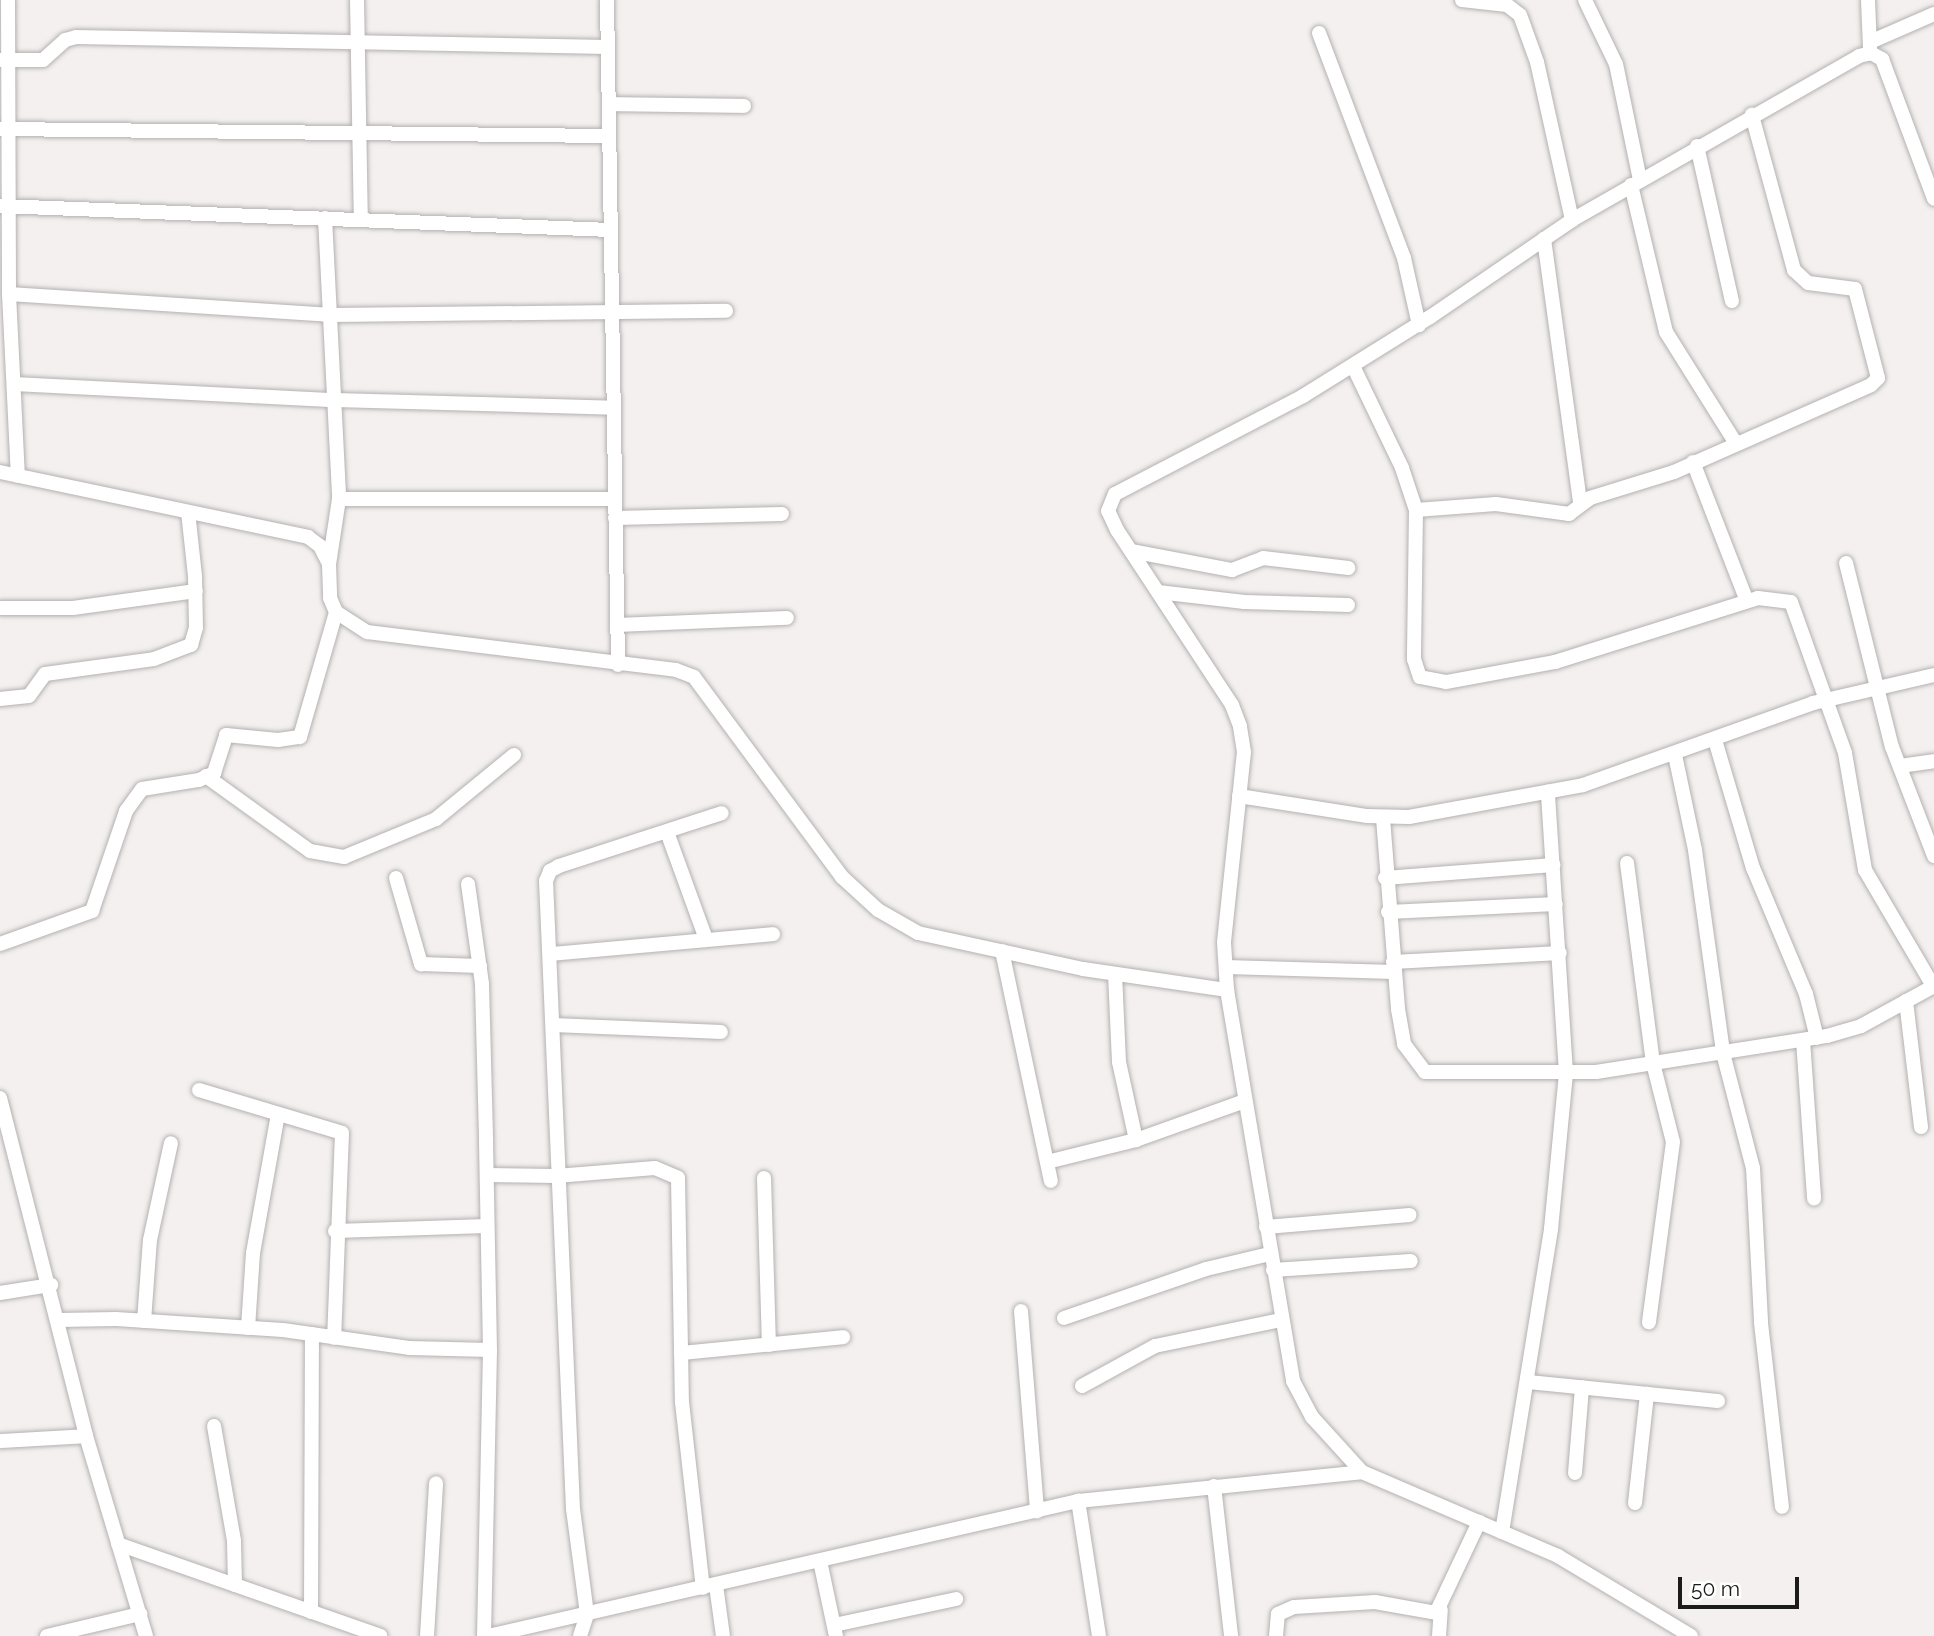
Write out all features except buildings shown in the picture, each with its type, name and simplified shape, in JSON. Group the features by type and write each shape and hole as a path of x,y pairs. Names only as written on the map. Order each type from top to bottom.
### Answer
{"street":[{"path":"8,0 5,60 4,279 9,294 19,476"},
{"path":"357,0 362,133 361,219"},
{"path":"607,0 618,665"},
{"path":"1462,0 1507,5 1520,15 1537,62 1572,220"},
{"path":"1585,0 1616,64 1635,183 1666,332 1735,443"},
{"path":"1868,0 1870,47 1882,59 1889,75 1934,199"},
{"path":"1691,1636 1558,1556 1362,1472 1299,1400 1281,1320 1227,990 1224,942 1244,752 1240,726 1232,705 1131,551 1108,511 1115,495 1353,366 1572,220 1870,47 1934,15"},
{"path":"1319,33 1404,258 1419,324"},
{"path":"5,60 43,60 65,40 76,37 360,45 608,47"},
{"path":"609,104 744,106"},
{"path":"1416,510 1496,504 1569,514 1580,503 1693,462 1871,385 1878,378 1855,289 1808,283 1794,270 1752,115"},
{"path":"5,129 609,136"},
{"path":"1697,146 1732,301"},
{"path":"5,206 611,230"},
{"path":"325,218 327,310 332,315 338,499 328,564 330,598 336,611 367,632 694,677 842,877 878,910 918,933 1115,974 1227,990"},
{"path":"1544,239 1580,503"},
{"path":"9,294 332,315 726,311"},
{"path":"1353,366 1402,468 1416,510 1413,659 1420,677 1430,682 1555,662 1747,601 1775,597 1791,602 1850,773 1865,870 1934,986 1861,1026 1810,1039 1653,1063 1566,1073 1425,1072 1404,1044 1388,912 1383,818"},
{"path":"13,383 335,400 614,408"},
{"path":"1693,462 1747,601"},
{"path":"0,472 308,537 320,545 328,564"},
{"path":"338,499 615,499"},
{"path":"0,699 29,696 45,674 96,670 182,650 195,637 196,591 188,512"},
{"path":"615,518 782,514"},
{"path":"1131,551 1232,570 1263,558 1348,568"},
{"path":"1846,563 1876,688 1900,766 1934,856"},
{"path":"0,608 73,608 196,591"},
{"path":"1158,592 1244,602 1348,605"},
{"path":"0,944 92,911 133,797 152,784 206,776 218,765 221,739 226,735 278,740 300,737 336,611"},
{"path":"617,625 788,618"},
{"path":"1239,796 1383,818 1548,792 1583,785 1675,755 1826,700 1934,675"},
{"path":"1715,740 1754,868 1806,994 1810,1039 1814,1199"},
{"path":"206,776 310,851 344,857 436,819 514,755"},
{"path":"1675,755 1695,850 1723,1053 1753,1168 1761,1323 1782,1507"},
{"path":"1900,766 1934,761"},
{"path":"1502,1532 1551,1229 1566,1073 1548,792"},
{"path":"580,1636 587,1614 573,1509 556,1176 550,872 722,813"},
{"path":"667,832 706,939"},
{"path":"1627,863 1653,1063 1674,1159 1649,1322"},
{"path":"1385,878 1553,865"},
{"path":"396,878 421,964 480,966"},
{"path":"468,884 480,966 487,1175 490,1350 486,1636 1078,1501 1362,1472"},
{"path":"1388,912 1556,904"},
{"path":"551,954 773,934"},
{"path":"1002,951 1051,1181"},
{"path":"1226,967 1394,967 1560,953"},
{"path":"1115,974 1119,1062 1136,1140"},
{"path":"1906,1001 1921,1126"},
{"path":"554,1025 721,1032"},
{"path":"199,1090 342,1133 335,1231 334,1338"},
{"path":"0,1098 51,1286 86,1436 146,1636"},
{"path":"1047,1162 1136,1140 1245,1101"},
{"path":"248,1328 253,1253 278,1114"},
{"path":"144,1321 150,1240 171,1143"},
{"path":"487,1175 556,1176 655,1168 678,1178 682,1402 709,1586 723,1636"},
{"path":"764,1178 769,1345"},
{"path":"1266,1227 1409,1215"},
{"path":"335,1231 487,1226"},
{"path":"1064,1318 1206,1269 1270,1254"},
{"path":"1273,1270 1411,1261"},
{"path":"0,1293 51,1286"},
{"path":"1021,1311 1037,1511"},
{"path":"59,1320 144,1321 248,1328 409,1348 490,1350"},
{"path":"1082,1386 1137,1352 1281,1320"},
{"path":"311,1612 312,1334"},
{"path":"681,1353 843,1337"},
{"path":"1528,1382 1718,1401"},
{"path":"1575,1473 1582,1387"},
{"path":"1635,1503 1647,1394"},
{"path":"214,1426 234,1541 235,1585"},
{"path":"0,1441 86,1436"},
{"path":"427,1636 436,1483"},
{"path":"1214,1486 1231,1636"},
{"path":"1078,1501 1099,1636"},
{"path":"1439,1636 1441,1610 1479,1522"},
{"path":"117,1544 380,1636"},
{"path":"820,1561 835,1630 956,1600"},
{"path":"1276,1636 1278,1614 1294,1606 1375,1602 1427,1613 1441,1610"},
{"path":"47,1636 140,1614"}]}
